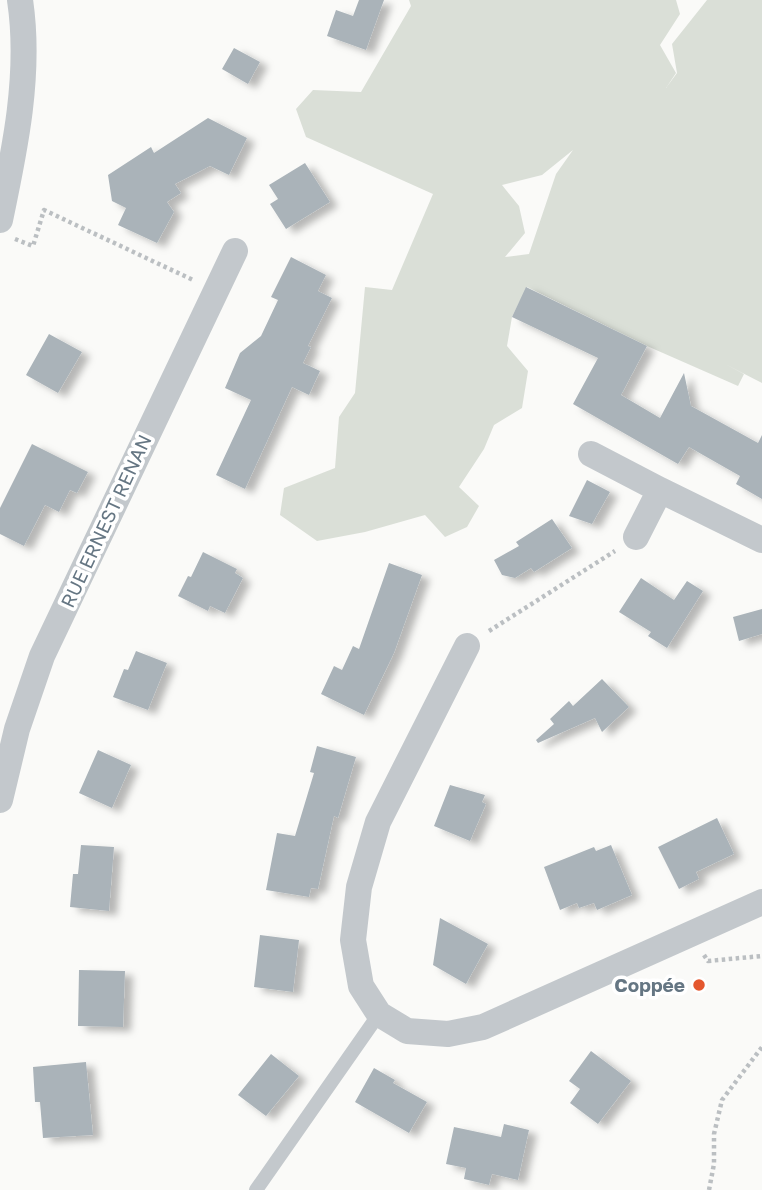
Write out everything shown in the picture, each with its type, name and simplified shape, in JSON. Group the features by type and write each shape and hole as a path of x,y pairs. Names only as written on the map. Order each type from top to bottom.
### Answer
{"street":[{"path":"5,229 8,148 25,33 20,0"},
{"name":"RUE ERNEST RENAN","path":"0,800 17,729 42,656 235,251"},
{"path":"591,454 762,540"},
{"path":"636,537 660,490"},
{"path":"467,646 378,822 359,887 353,940 360,986 379,1014 407,1031 447,1034 483,1027 762,902"}],"lane":[{"path":"256,1190 379,1014"}],"path":[{"path":"5,229 33,246 44,210 216,290"},
{"path":"467,646 636,537"},
{"path":"691,934 708,961 762,956"},
{"path":"709,1190 714,1164 714,1134 722,1100 762,1047"}],"shaded area":[{"path":"409,0 676,0 680,14 660,45 676,73 666,88 677,73 672,44 707,0 762,0 762,383 725,364 744,374 738,386 647,346 527,287 512,317 507,346 528,371 522,408 494,425 484,449 459,487 479,506 467,527 445,537 425,515 365,532 317,541 280,515 284,488 335,468 339,417 355,393 365,287 392,290 433,194 306,137 296,109 313,90 361,92 411,6","holes":["573,150 556,174 529,254 505,257 525,233 519,206 502,185 542,175"]}],"building":[{"path":"359,0 384,0 366,50 327,36 336,10 353,16"},
{"path":"234,48 260,62 248,84 222,69"},
{"path":"208,118 247,138 229,175 210,166 175,184 181,193 167,202 174,212 157,243 118,225 126,208 112,201 108,175 151,147 154,153"},
{"path":"305,163 330,202 286,229 270,204 278,199 269,185"},
{"path":"291,257 326,275 318,291 332,298 308,346 311,347 303,363 320,371 309,395 292,387 245,489 216,475 251,400 225,388 240,353 261,336 278,300 271,297"},
{"path":"526,287 647,346 621,395 660,418 684,373 691,406 758,443 762,435 762,499 736,484 740,476 689,447 678,464 573,404 598,358 512,317"},
{"path":"49,334 82,352 58,393 26,375"},
{"path":"32,444 88,472 77,493 70,490 59,512 45,505 24,546 0,534 0,508"},
{"path":"587,480 610,492 592,524 569,516"},
{"path":"552,519 572,548 534,572 531,568 515,578 502,575 494,560 519,546 516,542"},
{"path":"203,552 237,569 235,573 243,578 225,613 210,606 208,611 178,596"},
{"path":"389,563 422,575 394,653 364,715 321,694 334,666 342,670 353,646 359,649"},
{"path":"641,578 674,600 687,581 703,591 667,648 648,636 651,632 619,612"},
{"path":"762,609 762,634 739,641 733,617"},
{"path":"136,651 167,663 148,710 113,697 124,669 128,670"},
{"path":"602,679 629,707 602,732 595,718 538,743 536,740 554,724 550,719 569,701 573,706"},
{"path":"317,746 356,757 338,818 334,816 318,889 311,888 309,897 266,890 277,833 295,836 314,773 310,772"},
{"path":"98,750 131,765 112,808 79,793"},
{"path":"450,785 485,795 482,802 486,804 470,841 434,826"},
{"path":"717,818 734,854 696,872 699,879 679,889 658,847"},
{"path":"81,845 114,847 109,911 70,907 73,874 78,874"},
{"path":"611,845 632,895 597,910 594,903 579,908 577,903 560,910 544,867 594,847 596,851"},
{"path":"440,918 488,944 466,984 433,965"},
{"path":"260,935 299,940 293,992 254,987"},
{"path":"79,970 125,971 123,1027 78,1026"},
{"path":"591,1051 631,1081 598,1124 570,1103 580,1089 569,1081"},
{"path":"271,1054 299,1076 266,1116 238,1095"},
{"path":"86,1062 93,1135 43,1138 40,1102 35,1102 33,1067"},
{"path":"374,1068 395,1080 393,1083 427,1102 409,1133 355,1102"},
{"path":"504,1124 529,1130 518,1180 492,1174 489,1185 464,1179 466,1168 446,1164 454,1127 501,1137"}],"place":[{"name":"Coppée","path":"699,985"}]}
